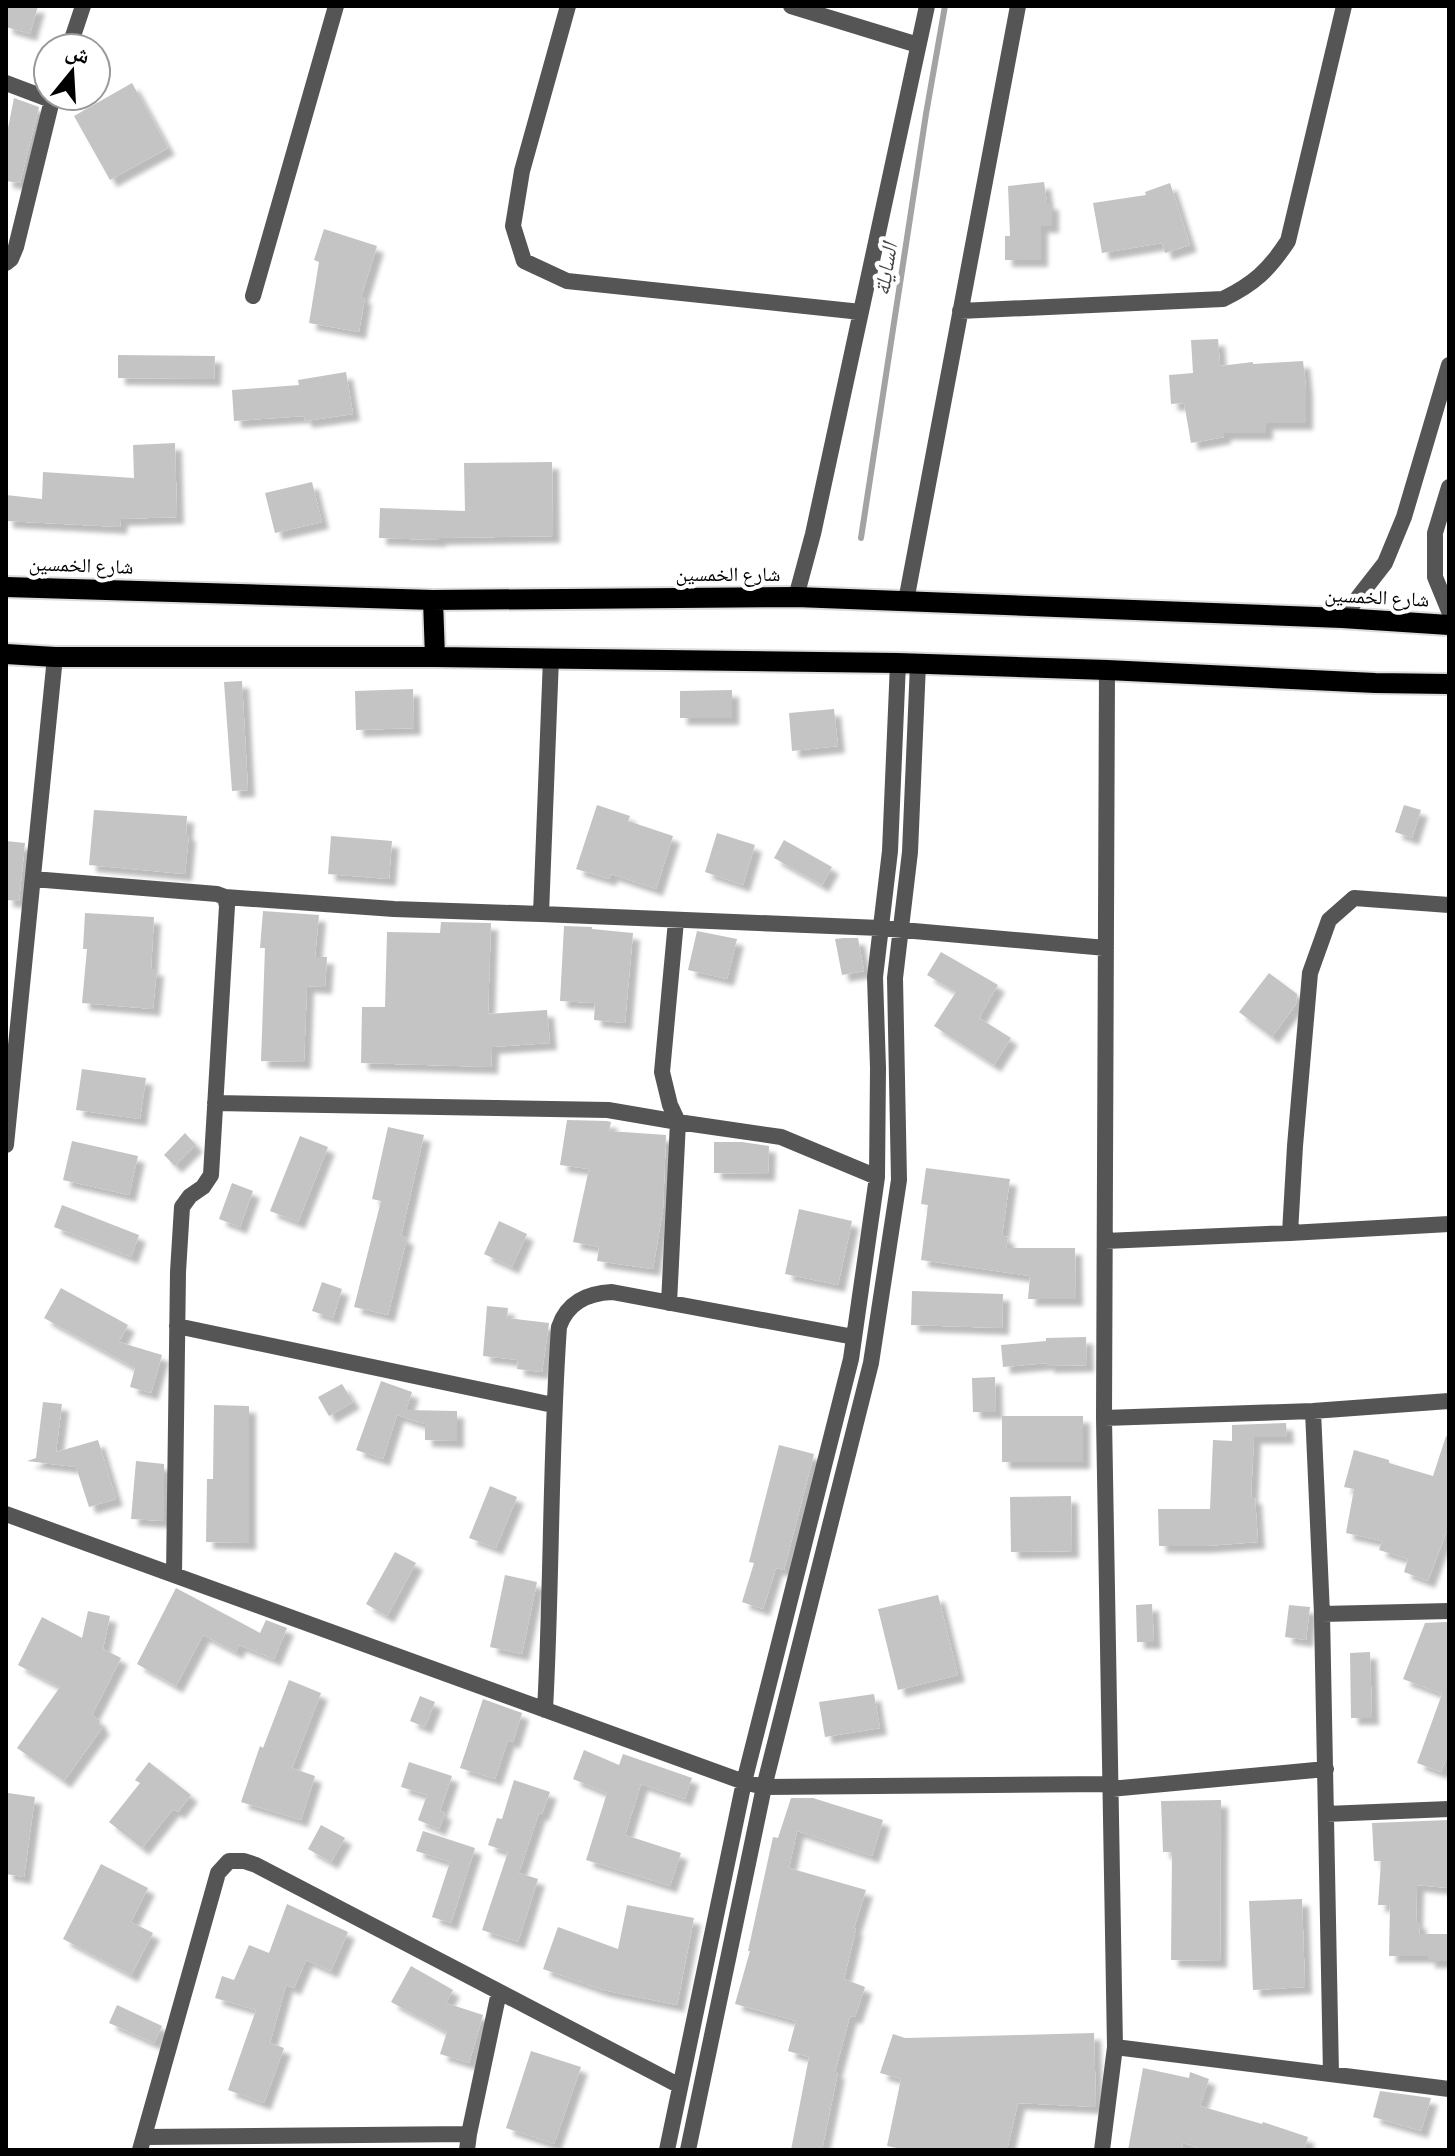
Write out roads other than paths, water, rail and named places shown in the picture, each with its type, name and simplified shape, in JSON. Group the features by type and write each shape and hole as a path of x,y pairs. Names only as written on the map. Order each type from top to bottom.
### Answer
{"main road":[{"name":"شارع الخمسين","path":"6,587 433,600 796,597 1342,618 1449,625"},
{"path":"433,600 435,657"},
{"path":"6,654 55,657 435,657 908,664 1449,684"}],"street":[{"path":"74,32 83,6"},
{"path":"253,296 336,6"},
{"path":"568,6 522,171 513,226 524,261 567,281 861,312"},
{"path":"791,6 918,45"},
{"path":"796,597 813,534 927,6"},
{"path":"906,601 1018,6"},
{"path":"960,311 1223,299 1262,276 1288,241 1344,6"},
{"path":"6,83 32,91"},
{"path":"6,263 16,247 49,112"},
{"path":"1342,618 1385,563 1404,517 1449,365"},
{"path":"1449,487 1435,533 1435,577 1449,611"},
{"path":"6,1145 55,657"},
{"path":"541,914 551,658"},
{"path":"667,2150 744,1782 851,1359 877,1177 875,977 908,664"},
{"path":"688,2150 764,1787 871,1363 899,1180 895,978 910,852 908,664"},
{"path":"1102,2150 1115,2047 1104,1418 1107,670"},
{"path":"33,879 394,909 880,928 1106,948"},
{"path":"174,1575 178,1272 182,1207 211,1175 227,906 225,897"},
{"path":"1290,1233 1310,973 1329,920 1354,898 1449,905"},
{"path":"669,1303 678,1122 670,1105 662,1072 676,921"},
{"path":"215,1103 608,1110 781,1137 877,1177"},
{"path":"1105,1241 1449,1224"},
{"path":"545,1710 553,1405 559,1327 569,1308 588,1296 612,1292 854,1337"},
{"path":"177,1326 553,1405"},
{"path":"1104,1418 1313,1411 1449,1401"},
{"path":"1313,1411 1322,1614 1331,2074"},
{"path":"6,1514 764,1787 1110,1786 1326,1769"},
{"path":"1322,1614 1449,1611"},
{"path":"1326,1814 1449,1809"},
{"path":"499,1992 468,2142 142,2143 218,1873 229,1861 256,1865 680,2086"},
{"path":"1115,2047 1449,2089"}],"waterway":[{"name":"السايلة","path":"861,538 945,6"}]}
